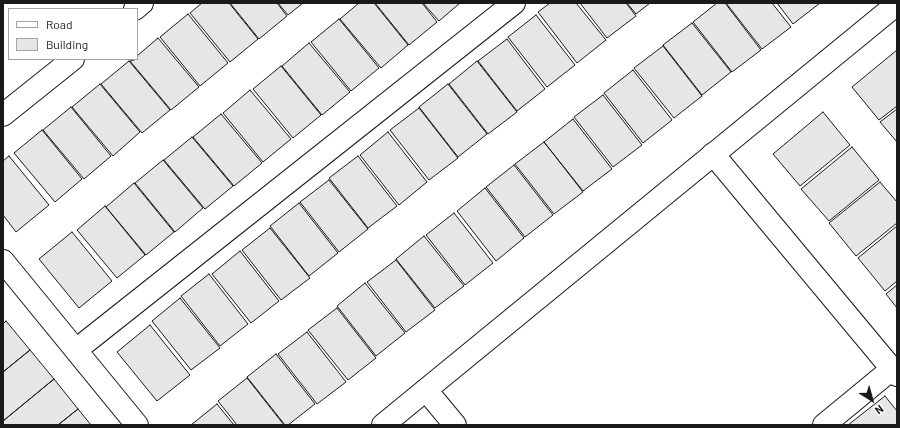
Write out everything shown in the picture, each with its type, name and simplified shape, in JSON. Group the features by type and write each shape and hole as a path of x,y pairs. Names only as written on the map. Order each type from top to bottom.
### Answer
{"street":[{"path":"76,350 514,3"},
{"path":"383,425 897,4"},
{"path":"3,115 72,60"},
{"path":"713,154 895,372 824,425"},
{"path":"3,261 137,425"},
{"path":"426,390 455,425"}],"building":[{"path":"202,3 229,3 258,39 230,62 190,13"},
{"path":"230,3 277,3 287,16 259,39"},
{"path":"278,3 303,3 288,15"},
{"path":"359,3 374,3 408,45 381,68 340,19"},
{"path":"375,3 422,3 437,22 409,45"},
{"path":"423,3 460,3 439,21"},
{"path":"550,3 576,3 606,40 577,63 538,12"},
{"path":"580,3 626,3 636,16 607,38"},
{"path":"627,3 650,3 636,14"},
{"path":"717,3 725,3 761,50 732,72 693,22"},
{"path":"726,3 772,3 791,27 762,49"},
{"path":"777,3 820,3 793,24"},
{"path":"188,14 228,63 200,86 160,37"},
{"path":"536,15 575,65 547,87 508,37"},
{"path":"339,19 379,68 351,91 311,42"},
{"path":"692,23 731,72 702,95 663,45"},
{"path":"158,38 199,87 171,110 130,61 138,60 138,55"},
{"path":"507,39 545,89 517,111 478,61"},
{"path":"309,43 350,92 322,115 282,66"},
{"path":"663,46 702,96 674,118 634,68"},
{"path":"897,50 897,106 879,120 852,87"},
{"path":"129,61 170,110 142,133 101,84"},
{"path":"477,61 517,112 488,134 449,84"},
{"path":"281,66 321,115 293,138 253,89"},
{"path":"633,70 672,120 643,143 604,93"},
{"path":"100,84 140,132 113,156 72,107"},
{"path":"448,84 487,134 458,157 419,107"},
{"path":"250,90 291,139 263,162 223,113"},
{"path":"603,95 642,145 613,167 574,117"},
{"path":"71,107 111,156 84,179 43,130"},
{"path":"419,108 458,158 429,180 390,130"},
{"path":"897,109 897,142 880,122"},
{"path":"823,112 850,145 800,186 773,154"},
{"path":"221,114 262,163 234,186 193,137"},
{"path":"573,119 612,169 583,191 544,142"},
{"path":"42,130 82,179 55,202 14,153"},
{"path":"388,132 427,182 399,205 360,155"},
{"path":"192,137 233,186 205,209 164,160"},
{"path":"544,142 583,192 554,214 515,164"},
{"path":"852,147 879,180 829,221 801,189"},
{"path":"9,156 49,205 16,232 3,215 3,161"},
{"path":"358,156 397,206 368,228 329,178"},
{"path":"163,160 203,208 175,232 135,183"},
{"path":"514,165 553,215 525,237 486,187"},
{"path":"329,180 368,229 339,252 300,202"},
{"path":"880,182 897,202 897,223 856,256 829,223"},
{"path":"134,183 174,232 146,255 106,207"},
{"path":"485,188 524,238 496,261 457,211"},
{"path":"299,203 338,253 309,276 270,226"},
{"path":"105,206 145,255 117,278 77,230"},
{"path":"454,213 493,263 465,285 426,235"},
{"path":"897,226 897,281 885,291 858,258"},
{"path":"270,228 310,278 281,300 242,250"},
{"path":"72,232 112,281 79,308 39,259"},
{"path":"424,236 464,286 435,308 396,259"},
{"path":"240,251 279,301 251,323 212,274"},
{"path":"396,260 435,310 406,332 367,282"},
{"path":"209,274 248,324 220,346 181,296"},
{"path":"365,283 405,333 376,356 337,306"},
{"path":"897,285 897,308 886,294"},
{"path":"180,298 220,348 191,370 152,321"},
{"path":"337,308 376,358 348,380 308,330"},
{"path":"6,321 30,350 3,372 3,324"},
{"path":"150,325 190,375 157,401 117,352"},
{"path":"307,332 346,382 317,404 278,354"},
{"path":"30,350 54,379 3,421 3,372"},
{"path":"276,354 315,404 288,425 285,425 247,377"},
{"path":"247,378 284,425 237,425 218,401"},
{"path":"54,379 78,409 58,425 3,425 3,421"},
{"path":"885,396 897,411 897,425 848,425"},
{"path":"217,404 234,425 191,425"},
{"path":"78,409 91,425 58,425"}]}
